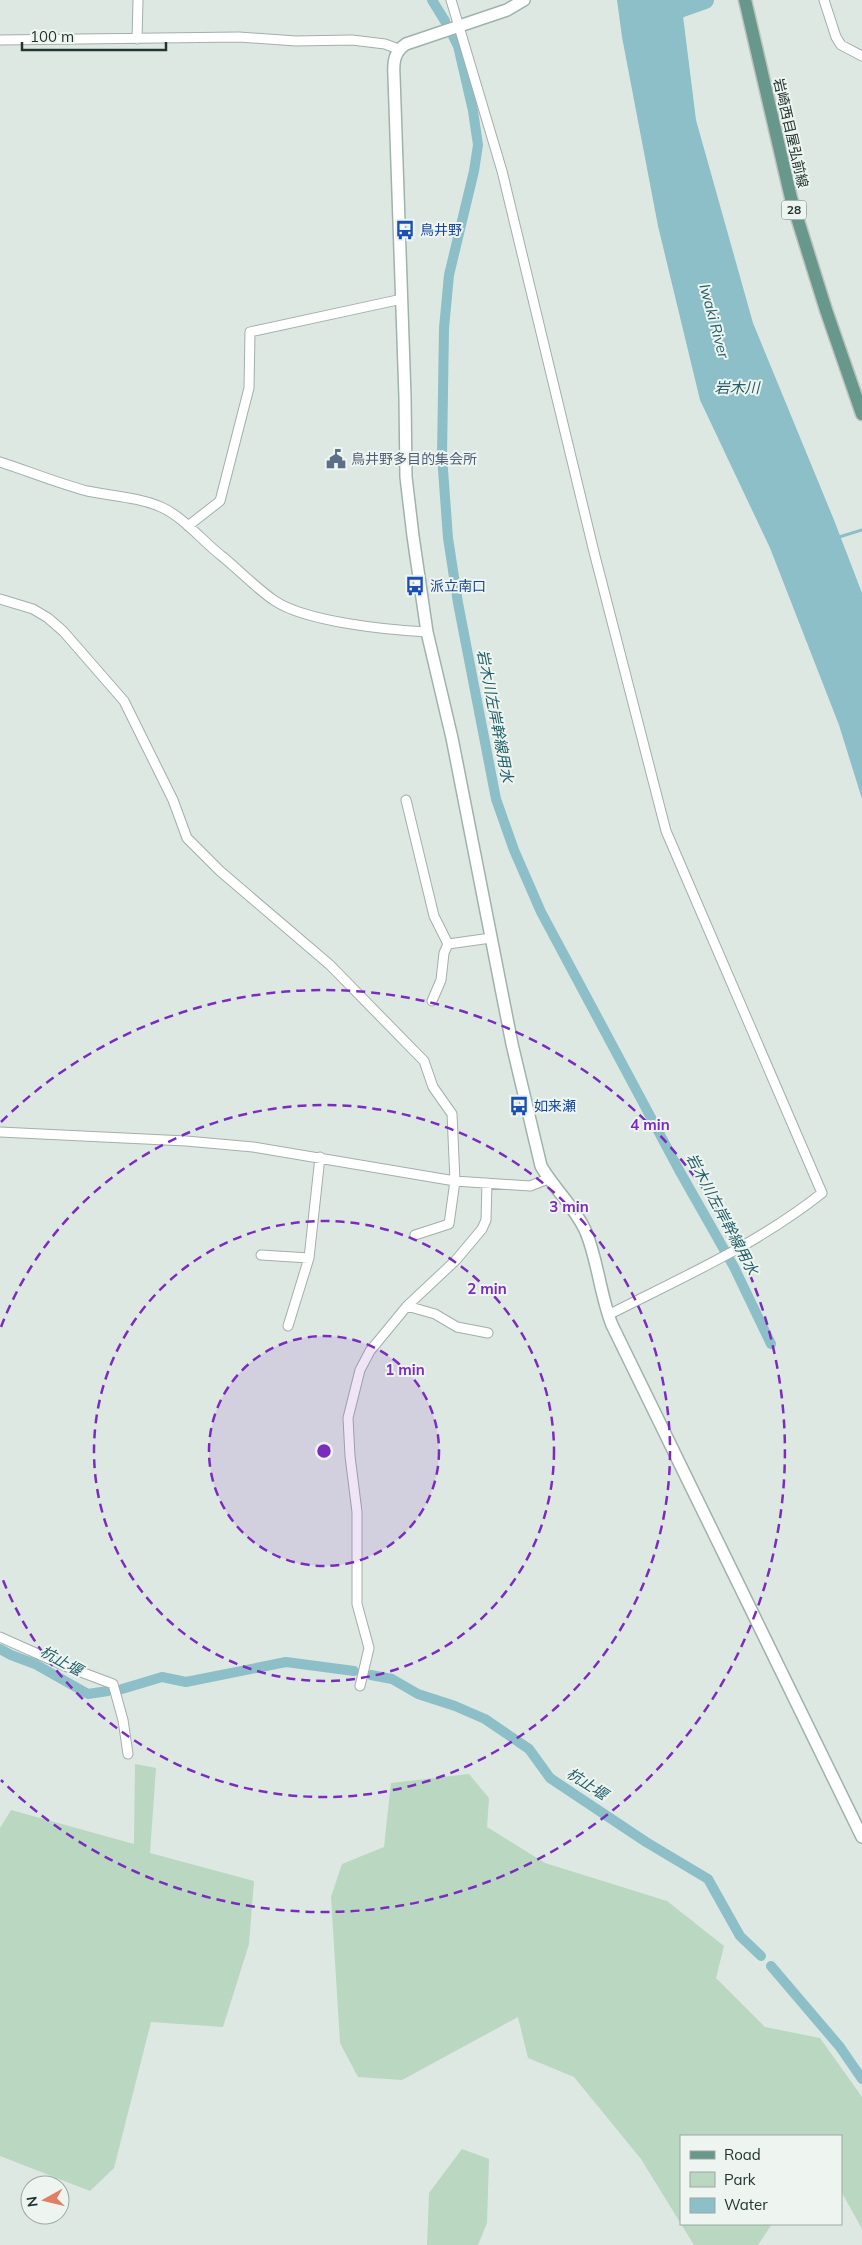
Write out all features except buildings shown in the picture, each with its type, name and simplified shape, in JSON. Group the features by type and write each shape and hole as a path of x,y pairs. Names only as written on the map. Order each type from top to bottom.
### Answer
{"main road":[{"name":"岩崎西目屋弘前線","path":"745,0 791,198 826,310 862,414"}],"street":[{"path":"137,39 138,0"},
{"path":"451,0 502,171 594,552 666,831 822,1193 795,1214 719,1259 608,1315"},
{"path":"524,0 507,10 418,38 398,49 395,57 406,477 427,632 452,738 491,938 541,1166 548,1179 580,1219 587,1234 608,1315 862,1837"},
{"path":"824,0 836,37 841,45 862,56"},
{"path":"0,40 239,37 296,41 352,40 385,44 398,49"},
{"path":"188,526 220,501 249,388 250,332 402,299"},
{"path":"0,462 86,490 162,507 188,526 202,541 276,602 290,608 318,618 398,630 427,632"},
{"path":"0,600 33,610 48,618 63,631 124,701 173,800 187,838 220,871 330,965 424,1061 433,1087 452,1114 454,1181 449,1224 415,1235"},
{"path":"406,800 434,916 448,944"},
{"path":"448,944 491,938"},
{"path":"432,1001 441,980 444,953 448,944"},
{"path":"0,1132 186,1140 253,1147 454,1181 487,1184 530,1186 548,1179"},
{"path":"288,1326 309,1258 320,1157"},
{"path":"360,1686 369,1648 357,1604 357,1512 350,1456 348,1418 360,1370 370,1351 407,1306 456,1260 482,1229 486,1220 487,1184"},
{"path":"261,1254 309,1258"},
{"path":"407,1306 434,1314 457,1327 488,1333"},
{"path":"0,1637 65,1666 113,1684 123,1720 128,1754"}],"green space":[{"path":"135,1764 156,1768 150,1853 254,1881 249,1944 223,2027 151,2022 114,2168 90,2191 70,2183 70,2175 49,2175 0,2156 0,1828 11,1810 134,1844"},
{"path":"469,1774 489,1798 487,1827 545,1863 667,1901 724,1946 716,1978 765,2027 820,2038 862,2097 862,2229 842,2193 842,2135 680,2135 680,2222 641,2159 574,2077 528,2058 518,2017 402,2080 358,2077 340,2043 331,1897 342,1864 384,1847 391,1783"},
{"path":"462,2149 489,2159 487,2223 478,2245 427,2245 429,2193"},
{"path":"682,2225 771,2225 758,2245 694,2245"}],"water":[{"name":"岩木川","path":"617,0 681,0 696,120 753,323 862,593 862,799 839,725 770,548 700,400 658,226 622,37"}],"waterway":[{"name":"岩木川左岸幹線用水","path":"432,0 445,21"},
{"path":"660,9 671,12 705,0"},
{"name":"岩木川左岸幹線用水","path":"453,36 458,46 473,111 478,145 474,171 449,275 444,328 442,456 448,538 458,603 496,799 514,850 541,912 679,1170 734,1267 771,1344"},
{"path":"839,537 862,530"},
{"name":"杭止堰","path":"0,1649 35,1664 88,1694 108,1691"},
{"name":"杭止堰","path":"122,1689 162,1677 186,1682 286,1662 354,1671"},
{"name":"杭止堰","path":"371,1675 392,1679 418,1694 455,1706 485,1719 529,1749 550,1778 646,1842 708,1879 740,1936 761,1956"},
{"name":"杭止堰","path":"771,1966 840,2047 862,2079"}],"place":[{"name":"鳥井野","path":"405,230"},
{"name":"鳥井野多目的集会所","path":"336,459"},
{"name":"派立南口","path":"415,586"},
{"name":"如来瀬","path":"519,1106"}],"water label":[{"name":"Iwaki River","path":"714,321"}]}
